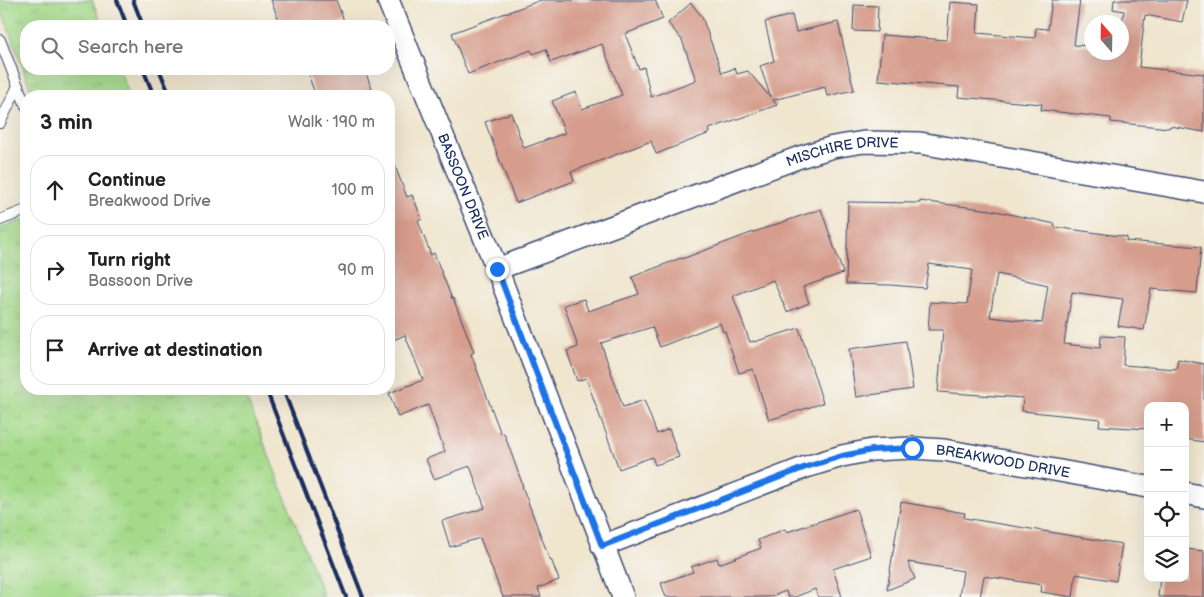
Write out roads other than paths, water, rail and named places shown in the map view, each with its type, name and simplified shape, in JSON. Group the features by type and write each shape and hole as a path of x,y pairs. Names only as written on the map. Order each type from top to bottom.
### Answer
{"street":[{"name":"BASSOON DRIVE","path":"390,1 497,269 623,597"},
{"name":"MISCHIRE DRIVE","path":"497,269 800,157 833,147 864,142 920,143 1204,192"},
{"name":"BREAKWOOD DRIVE","path":"602,546 806,467 842,456 872,450 912,448 944,450 1144,486"},
{"path":"1189,494 1204,497"}],"lane":[{"path":"0,40 20,91"},
{"path":"0,123 18,86"},
{"path":"0,220 20,212"}],"railway":[{"path":"117,0 125,20"},
{"path":"133,0 141,20"},
{"path":"145,75 152,90"},
{"path":"161,75 168,90"},
{"path":"268,395 346,597"},
{"path":"285,395 363,597"}]}
